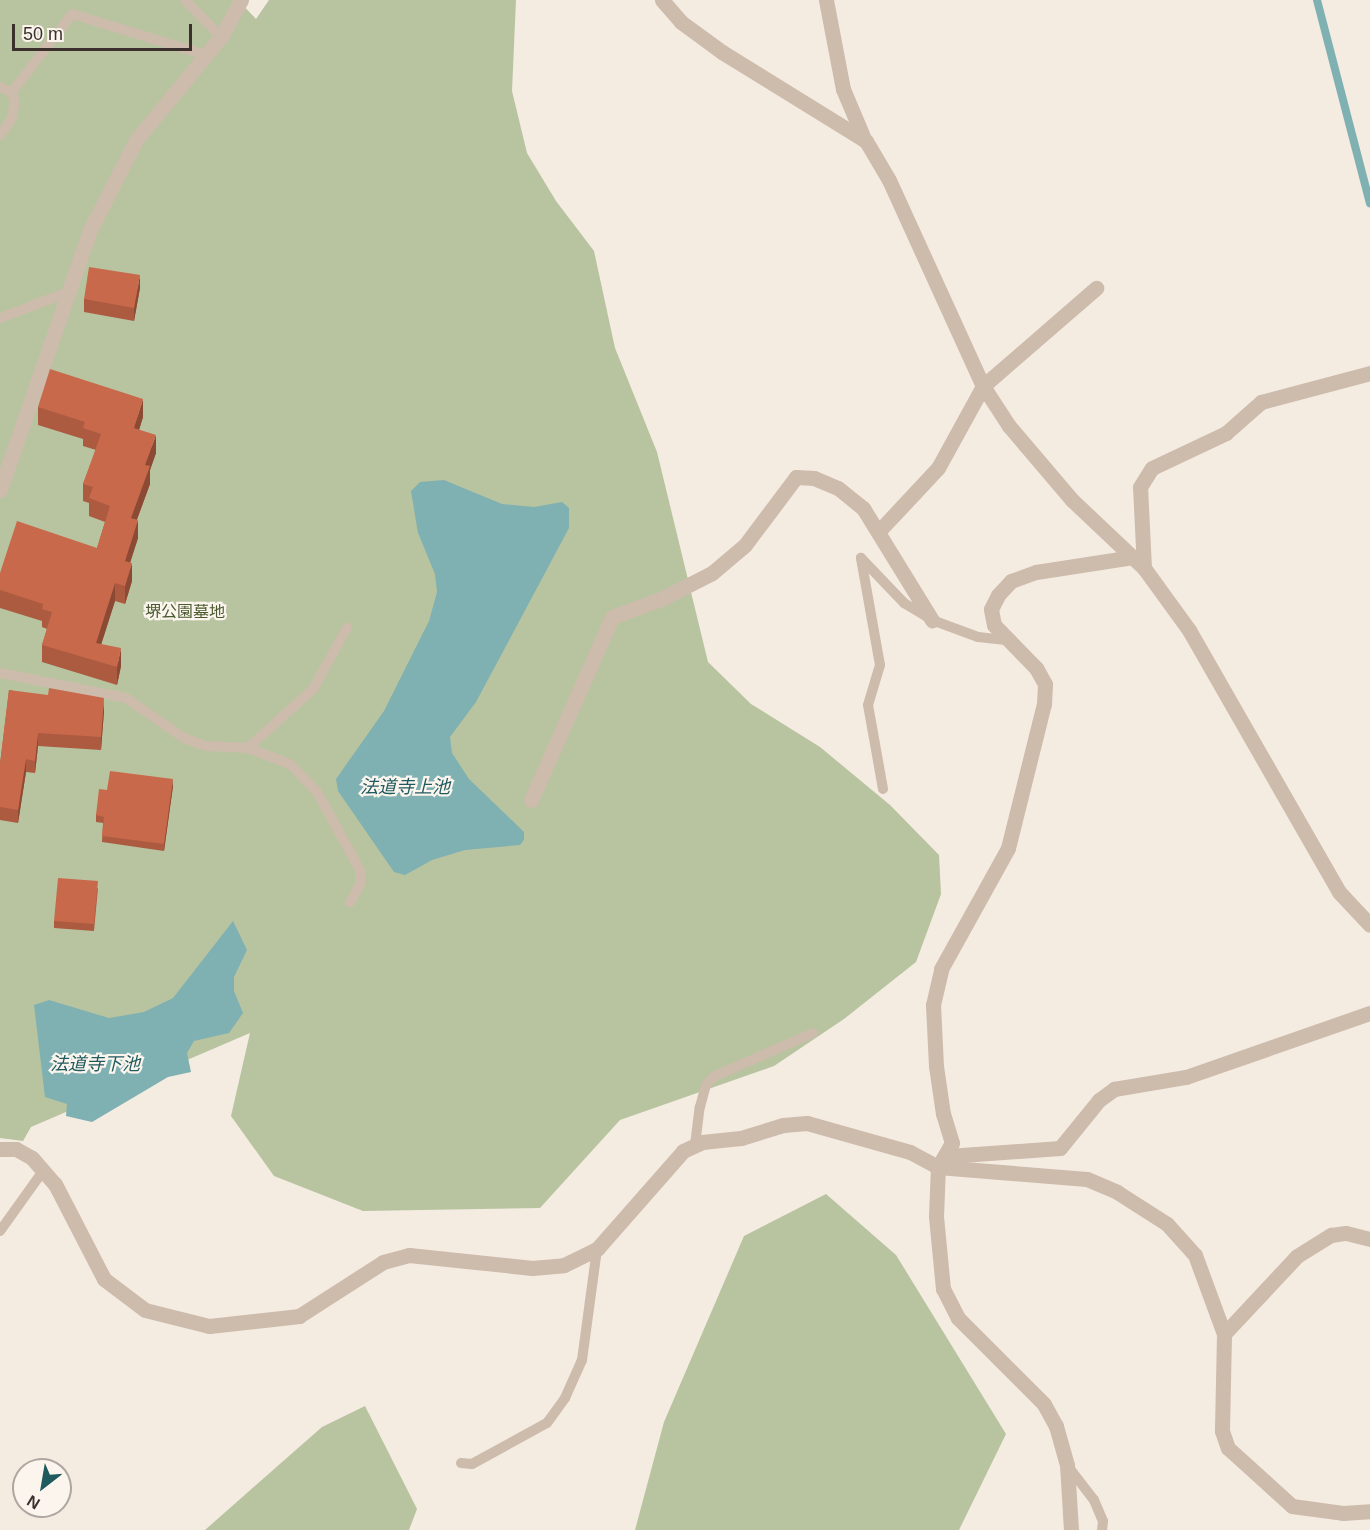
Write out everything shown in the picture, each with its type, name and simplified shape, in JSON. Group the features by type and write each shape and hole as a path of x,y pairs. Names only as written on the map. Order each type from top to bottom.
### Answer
{"street":[{"path":"0,490 90,230 136,141 221,38 241,0"},
{"path":"662,0 681,22 722,52 866,141"},
{"path":"826,0 843,89 866,141 889,180 982,386 1009,426 1072,500 1138,563 1189,630 1339,892 1370,925"},
{"path":"879,531 938,468 982,386 1096,288"},
{"path":"1138,563 1140,487 1152,468 1226,433 1261,402 1370,373"},
{"path":"531,800 612,617 663,598 712,573 744,545 796,477 814,478 838,488 863,508 932,620"},
{"path":"1071,1530 1067,1465 1056,1426 1044,1404 958,1318 943,1289 936,1216 943,1162 952,1143 943,1114 936,1066 933,1005 939,978 1008,848 1044,704 1045,684 1036,668 1006,640 994,624 991,609 998,594 1011,581 1036,572 1138,563"},
{"path":"943,1162 1060,1148 1099,1100 1114,1089 1186,1077 1370,1012"},
{"path":"0,1149 21,1151 55,1184 104,1279 145,1310 209,1326 299,1316 383,1262 410,1256 532,1268 564,1265 597,1249 659,1174 695,1145 807,1123 943,1162 1087,1179 1117,1192 1167,1224 1188,1246 1224,1334 1222,1431 1228,1448 1292,1506 1343,1513 1370,1511"},
{"path":"1224,1334 1298,1256 1331,1235 1346,1233 1370,1239"}],"lane":[{"path":"185,0 221,38"},
{"path":"12,92 72,14 206,55"},
{"path":"0,87 12,92"},
{"path":"0,135 11,120 15,103 12,92"},
{"path":"0,318 68,292"},
{"path":"883,789 868,705 880,665 861,558 904,603 932,620 978,637 1006,640"},
{"path":"248,748 313,689 347,628"},
{"path":"0,673 126,698 184,738 206,746 248,748 290,764 317,792 360,870 360,884 350,903"},
{"path":"695,1145 700,1107 706,1085 715,1076 813,1033"},
{"path":"0,1231 43,1171"},
{"path":"460,1463 472,1464 547,1423 565,1398 582,1360 597,1249"},
{"path":"1067,1465 1094,1500 1103,1521 1102,1530"}],"green space":[{"name":"堺公園墓地","path":"0,0 238,0 256,19 269,0 516,0 512,91 527,153 556,201 594,251 615,348 657,452 708,662 751,704 820,747 890,805 939,855 941,894 916,962 844,1019 774,1066 620,1120 540,1208 363,1211 274,1176 231,1116 250,1033 31,1127 23,1141 0,1138"},
{"path":"826,1194 896,1255 1006,1434 959,1530 635,1530 664,1422 744,1236"},
{"path":"365,1406 417,1509 409,1530 205,1530 322,1427"}],"water":[{"name":"法道寺上池","path":"444,480 502,504 534,507 562,502 569,508 569,528 476,702 450,737 452,753 469,779 524,832 524,840 520,845 465,850 432,860 405,875 394,872 338,791 336,779 384,711 429,621 437,592 435,574 418,533 411,491 420,482"},
{"name":"法道寺下池","path":"233,921 247,950 234,977 234,991 243,1013 229,1033 194,1041 187,1053 191,1072 168,1077 92,1122 66,1116 67,1104 45,1097 34,1005 49,1000 109,1018 144,1012 173,998"}],"building":[{"path":"89,267 140,275 134,308 84,299"},
{"path":"50,369 143,399 134,428 156,435 145,465 150,466 131,518 138,520 125,561 132,563 125,586 115,583 96,643 121,648 117,667 42,645 52,612 42,609 43,604 0,590 0,573 17,521 97,548 110,506 89,498 93,487 83,484 101,434 83,428 85,422 38,407"},
{"path":"49,688 104,698 101,737 38,733 35,761 26,759 18,810 0,807 0,764 9,690 48,695"},
{"path":"110,771 173,779 164,844 102,836 104,817 96,815 99,789 107,790"},
{"path":"58,878 98,881 94,924 54,921"}],"waterway":[{"path":"1317,0 1370,203"}]}
